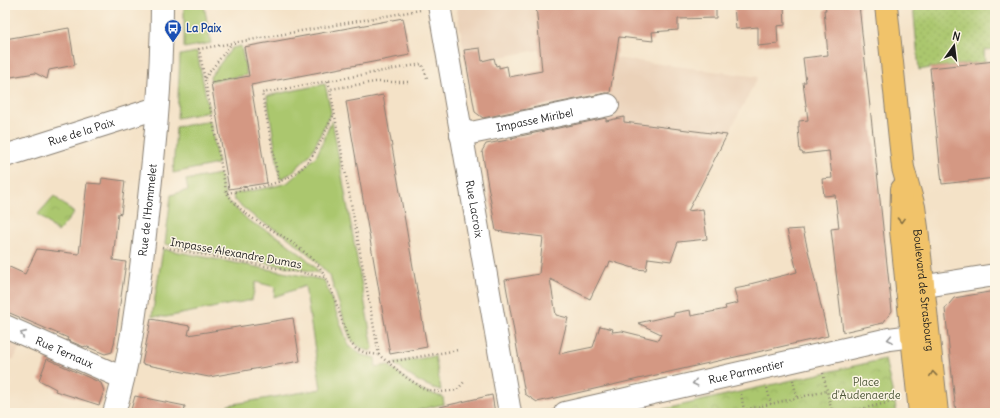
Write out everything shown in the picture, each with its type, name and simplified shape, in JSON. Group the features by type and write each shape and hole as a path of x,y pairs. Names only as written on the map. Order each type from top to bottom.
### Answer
{"main road":[{"name":"Boulevard de Strasbourg","path":"886,5 903,168 900,216 915,288 920,334 936,413"},
{"name":"Boulevard de Strasbourg","path":"920,334 920,404"}],"street":[{"name":"Rue de l'Hommelet","path":"114,413 123,378 136,308 144,244 157,108 162,5"},
{"name":"Rue Lacroix","path":"433,7 461,135 510,413"},
{"name":"Impasse Miribel","path":"461,135 608,105"},
{"name":"Rue de la Paix","path":"5,156 157,108"},
{"path":"915,288 995,275"},
{"name":"Rue Ternaux","path":"5,326 123,378"},
{"name":"Rue Parmentier","path":"565,413 819,355 920,334"}],"path":[{"path":"433,7 200,49 227,193 233,202 252,220 280,235 318,265 326,277 348,341 356,349 366,353 379,355 407,378 426,390 442,392 457,390 464,382"},
{"path":"205,78 232,43"},
{"path":"279,183 262,93 422,64 427,78"},
{"path":"328,81 379,355"},
{"path":"330,89 375,82 409,82"},
{"path":"227,193 279,183 297,173 312,156 334,114"},
{"name":"Impasse Alexandre Dumas","path":"144,244 326,277"},
{"path":"388,362 458,350"},
{"path":"819,355 832,413"},
{"path":"792,378 797,398"},
{"path":"766,383 771,404"},
{"path":"740,389 744,410"},
{"path":"730,413 827,391"},
{"path":"845,413 920,404"}],"shaded area":[{"path":"456,5 582,5 583,42 466,63"},
{"path":"615,58 758,77 700,188 598,175"},
{"path":"5,340 20,347 14,359 5,361"}],"green space":[{"path":"184,5 204,5 211,43 184,48"},
{"path":"913,5 995,5 995,49 984,50 985,62 919,70"},
{"path":"241,46 247,75 211,81 210,77 232,48"},
{"path":"197,52 209,112 177,118 180,55"},
{"path":"325,84 331,112 313,150 290,174 280,179 267,96"},
{"path":"332,120 373,348 370,351 354,343 350,338 330,276 312,257 285,235 257,219 234,200 233,194 287,183 317,155"},
{"path":"210,121 218,164 173,173 176,127"},
{"path":"220,174 226,199 249,221 280,238 307,259 320,273 165,244 171,195 188,190 186,180"},
{"path":"54,196 74,213 58,232 38,214"},
{"path":"163,249 324,280 349,346 362,355 375,358 376,367 388,365 420,390 443,397 444,404 406,413 229,413 228,405 321,389 305,286 274,297 275,287 256,282 252,300 166,317 152,316"},
{"path":"435,356 441,390 427,386 416,380 394,363"},
{"name":"Place d'Audenaerde","path":"885,359 897,413 647,413"}],"building":[{"path":"536,5 716,5 716,18 678,19 678,30 652,32 653,41 619,37 610,93 483,118 475,112 464,50 480,48 482,61 494,58 496,66 499,65 499,68 507,66 509,77 542,71"},
{"path":"734,5 784,5 785,25 777,26 778,44 758,46 758,27 736,29"},
{"path":"825,5 859,5 892,311 883,323 843,332 831,229 839,228 835,195 824,196 822,179 832,178 829,151 803,154 800,152 798,127 799,121 808,120 803,82 806,82 803,58 828,55 824,10 826,10"},
{"path":"403,18 410,55 251,85 267,183 229,189 211,83 249,76 244,47"},
{"path":"69,28 75,65 49,70 47,79 35,73 5,78 5,39"},
{"path":"995,61 995,178 942,184 930,68"},
{"path":"383,95 427,347 390,354 346,102"},
{"path":"624,117 624,122 727,135 688,211 703,209 707,239 678,242 671,261 648,258 646,270 637,269 610,261 608,267 606,266 590,299 550,279 556,315 568,318 559,354 593,347 600,326 613,329 612,332 622,331 658,340 661,334 638,323 690,310 691,316 726,309 725,306 738,303 734,289 750,286 750,284 797,272 787,230 803,229 828,336 537,402 525,394 505,280 539,274 543,237 496,231 482,151 486,144 513,139 511,138 606,118 606,121"},
{"path":"102,178 125,181 121,214 118,213 113,260 126,262 115,339 112,352 105,354 67,340 68,338 5,311 5,265 25,274 37,249 79,254 87,183 101,184"},
{"path":"995,291 995,413 956,413 945,309 954,298"},
{"path":"293,318 300,361 209,377 142,364 151,319 190,326 188,335"},
{"path":"47,359 101,383 104,391 99,405 55,391 56,389 39,380"},
{"path":"492,395 495,413 440,413 440,407"},
{"path":"135,396 185,406 184,413 130,413"}],"place":[{"name":"La Paix","path":"173,43"}]}
